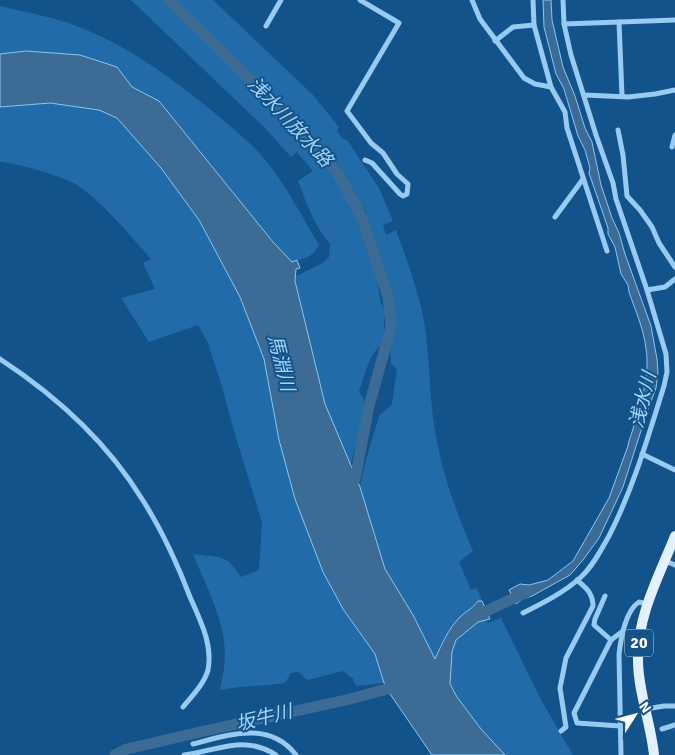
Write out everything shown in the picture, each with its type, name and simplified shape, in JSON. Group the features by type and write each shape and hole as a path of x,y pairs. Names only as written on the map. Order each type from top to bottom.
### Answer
{"main road":[{"name":"20","path":"654,755 640,680 638,661 639,641 647,604 670,563 675,536"}],"street":[{"path":"266,26 282,0"},
{"path":"360,0 398,23 347,111 371,143 383,152 397,174 408,184 407,194 403,196 400,194 372,163 366,160"},
{"path":"472,0 480,19 494,41 524,78 536,84 551,87"},
{"path":"533,0 534,25 551,87 565,112 567,128 606,251"},
{"path":"523,613 577,580 588,570 604,546 619,516 642,454 666,372 666,354 647,290 571,55 564,24 563,0"},
{"path":"564,24 675,20"},
{"path":"619,22 622,96"},
{"path":"494,41 513,27 534,25"},
{"path":"585,95 628,97 675,90"},
{"path":"618,130 623,155 627,196 652,227 659,243 675,267"},
{"path":"672,147 675,135"},
{"path":"555,217 583,179"},
{"path":"647,290 665,287 675,279"},
{"path":"0,359 25,375 64,408 94,437 125,474 142,498 159,528 174,557 210,650 208,670 201,685 183,707"},
{"path":"642,454 675,470"},
{"path":"561,731 566,727 560,688 566,658 593,606 593,599 588,589 577,580"},
{"path":"605,596 594,625 611,640"},
{"path":"620,755 619,654 623,631 632,608 639,602 647,604"},
{"path":"620,726 577,723 574,713 611,640 623,631"},
{"path":"646,709 675,706"},
{"path":"662,729 675,724"},
{"path":"193,744 248,732 273,737 296,755"},
{"path":"184,755 230,745 250,744 276,755"}],"shaded area":[{"path":"131,0 213,0 312,94 339,127 337,131 343,139 347,140 379,188 393,221 383,225 386,235 396,230 422,309 433,417 438,447 450,492 473,551 459,562 471,590 477,588 482,601 478,601 456,622 442,642 435,659 413,615 385,569 360,487 379,416 392,404 397,369 391,364 390,347 394,323 391,297 365,209 356,212 374,266 384,310 384,342 371,359 359,392 364,400 361,428 350,466 325,404 295,281 296,276 323,263 329,257 330,244 315,222 298,181 313,171 297,152 291,157 266,129"},
{"path":"0,6 58,20 96,34 151,65 185,89 252,145 262,156 285,187 319,245 316,250 308,257 292,262 273,242 159,101 132,87 117,67 80,55 26,51 0,54"},
{"path":"50,103 99,110 117,118 162,168 199,220 240,297 264,359 279,440 295,498 343,609 375,654 384,683 356,686 353,679 343,671 307,680 299,672 291,673 285,683 220,690 225,659 222,629 214,603 193,554 219,557 230,562 241,577 259,570 262,522 208,343 198,325 149,342 121,298 155,289 143,263 151,259 109,212 74,183 42,171 0,162 0,107"},
{"path":"501,618 540,698 573,755 505,755 481,729 457,697 450,684 452,651 456,640 478,622 485,620 488,623"}],"water":[{"path":"543,0 551,0 552,20 563,67 592,142 601,185 651,326 658,373 656,388 623,487 599,538 570,575 516,604 509,590 520,584 529,585 548,580 573,561 609,498 628,446 642,396 647,367 645,342 628,285 621,274 615,247 608,234 608,228 589,173 590,168 585,150 578,136 564,89 556,74 544,27"},
{"name":"馬淵川","path":"26,51 80,55 117,67 132,87 159,101 273,242 292,262 297,260 300,268 296,269 295,281 325,404 360,487 385,569 413,615 435,659 452,627 478,601 482,601 490,619 478,622 456,640 452,652 450,684 457,697 481,729 505,755 432,755 390,694 384,683 375,654 343,609 323,572 295,499 279,440 264,359 240,297 199,220 161,168 117,118 99,110 50,103 0,107 0,54"}],"waterway":[{"name":"浅水川放水路","path":"169,0 297,125 338,174 362,218 388,297 391,327 369,406 355,479 347,490"},
{"name":"浅水川","path":"474,617 527,592"},
{"name":"坂牛川","path":"115,755 127,749 346,700 402,685"}]}
